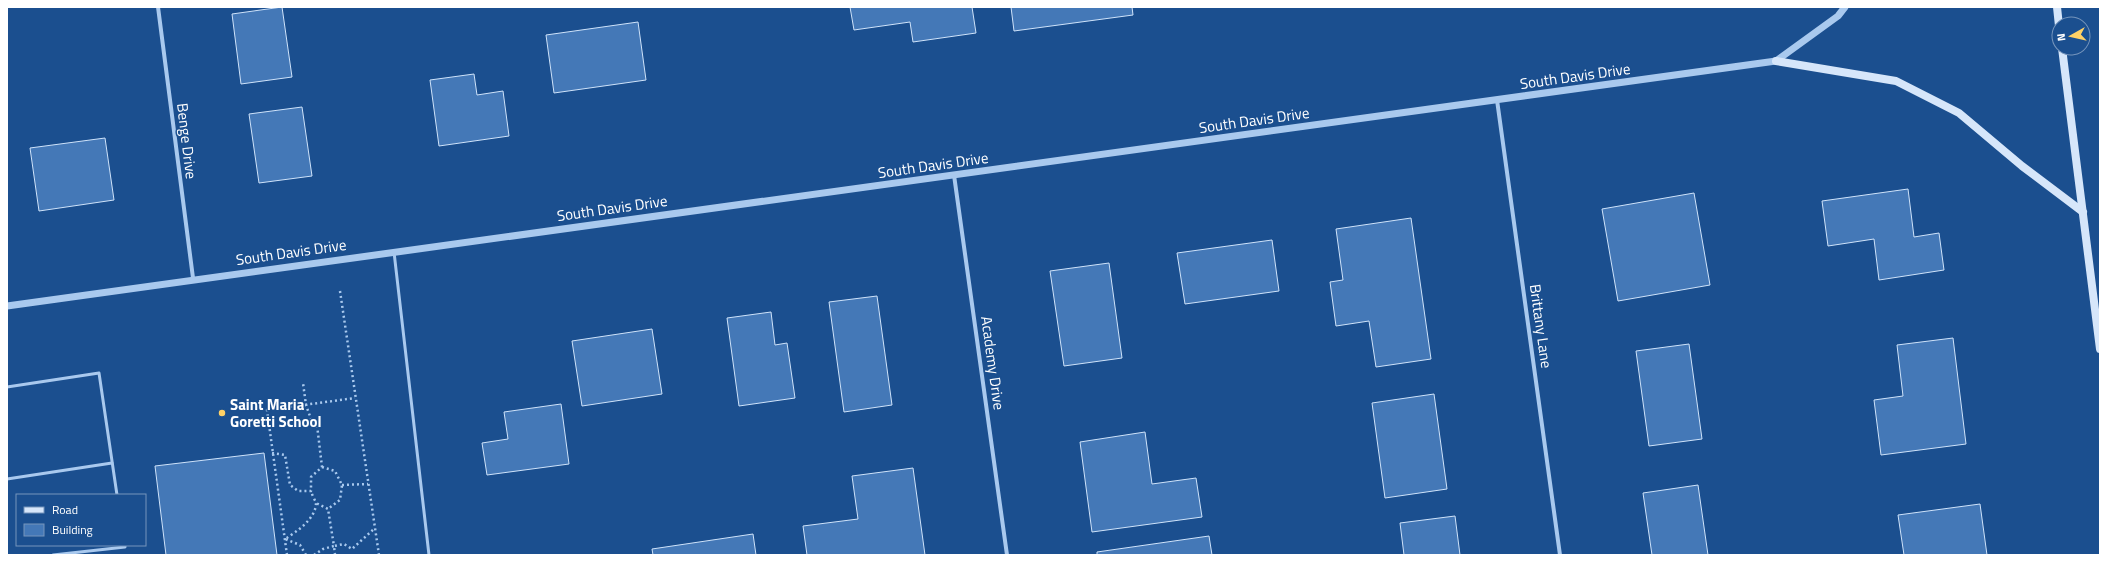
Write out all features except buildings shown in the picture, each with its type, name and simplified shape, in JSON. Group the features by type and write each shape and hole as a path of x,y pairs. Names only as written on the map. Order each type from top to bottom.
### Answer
{"main road":[{"path":"2063,56 2100,350"},
{"path":"1776,61 1896,81 1959,113 2022,166 2083,212"}],"street":[{"name":"Benge Drive","path":"158,7 193,278"},
{"name":"South Davis Drive","path":"7,306 193,278 954,175 1776,61 1838,16 1845,7"},
{"name":"Brittany Lane","path":"1497,100 1560,555"},
{"name":"Academy Drive","path":"954,175 1007,555"}],"lane":[{"path":"394,251 429,555"},
{"path":"7,388 99,373 117,494"},
{"path":"7,479 112,463"},
{"path":"53,555 124,546"}],"path":[{"path":"340,292 379,555"},
{"path":"303,383 306,405 311,419 317,425 322,467"},
{"path":"287,555 267,410 355,398"},
{"path":"272,454 285,455 290,485 298,491 311,491"},
{"path":"322,467 335,471 342,485 340,500 328,509"},
{"path":"322,467 311,477 311,491 316,503 328,509"},
{"path":"342,485 368,484"},
{"path":"285,539 299,530 308,520 316,503"},
{"path":"328,509 335,555"},
{"path":"314,555 323,549 344,544 352,549 375,528"},
{"path":"285,539 300,545 306,555"}],"place":[{"name":"Saint Maria Goretti School","path":"222,413"}]}
